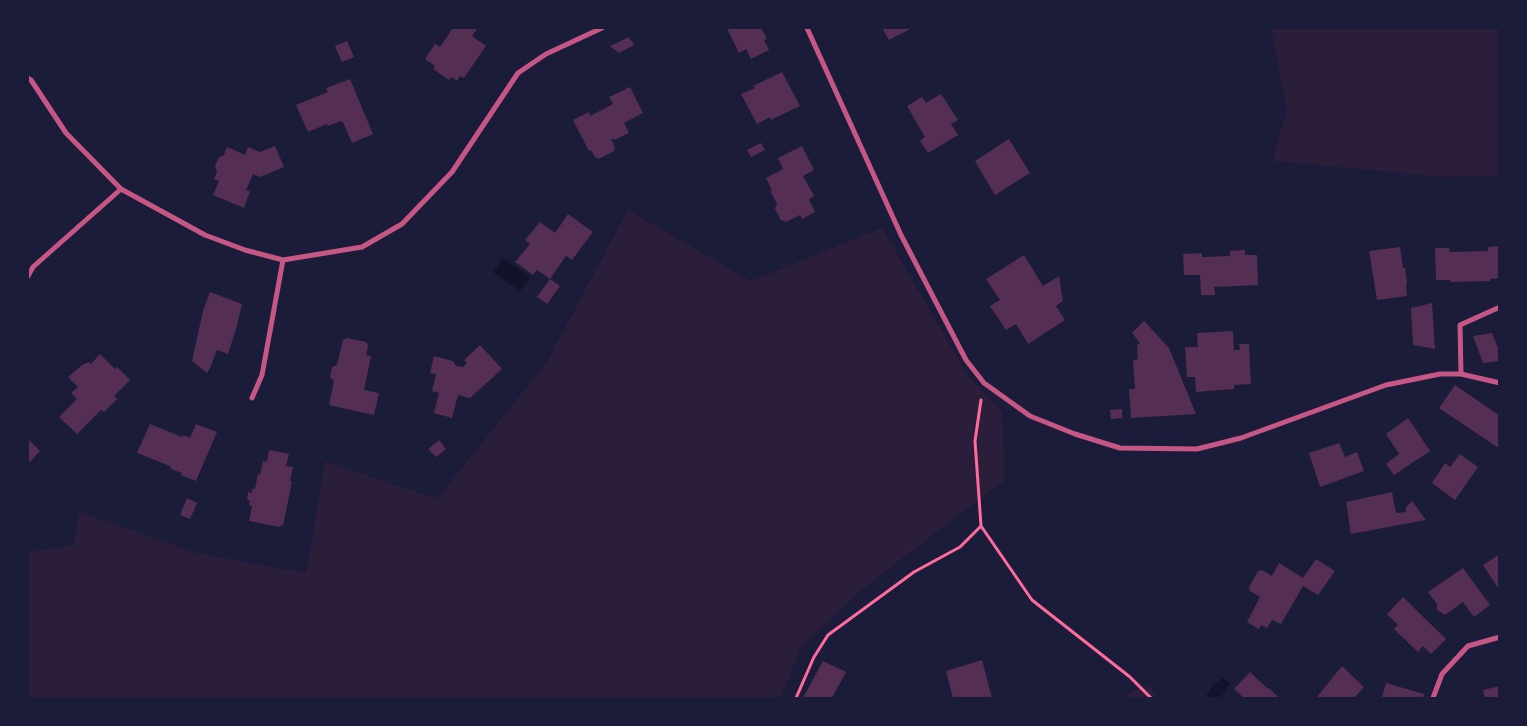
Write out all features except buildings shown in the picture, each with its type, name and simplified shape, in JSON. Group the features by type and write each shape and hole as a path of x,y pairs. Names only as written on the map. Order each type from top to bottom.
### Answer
{"street":[{"path":"28,78 66,134 121,189 205,235 245,250 283,260 362,247 402,224 452,172 518,73 546,54 602,28"},
{"path":"806,28 901,235 966,360 984,384 1030,416 1075,434 1120,448 1197,449 1241,438 1386,385 1440,374 1461,374 1500,384"},
{"path":"28,276 33,267 121,189"},
{"path":"252,398 262,375 283,260"},
{"path":"1461,374 1460,325 1500,307"},
{"path":"1433,698 1442,674 1468,646 1500,637"}],"path":[{"path":"984,384 975,441 981,526 1032,600 1130,677 1151,698"},
{"path":"796,698 814,656 828,635 914,572 960,547 981,526"}],"shaded area":[{"path":"1271,28 1499,28 1499,176 1442,177 1274,161 1275,149 1287,111"},
{"path":"628,210 751,281 882,228 968,376 1002,412 1005,480 857,593 801,648 780,698 28,698 28,552 74,545 79,512 197,553 306,573 325,461 437,499 546,363"},
{"path":"503,258 530,277 520,291 493,272"},
{"path":"1223,678 1230,684 1220,698 1205,698 1212,686"},
{"path":"1148,684 1159,698 1119,698"}]}
